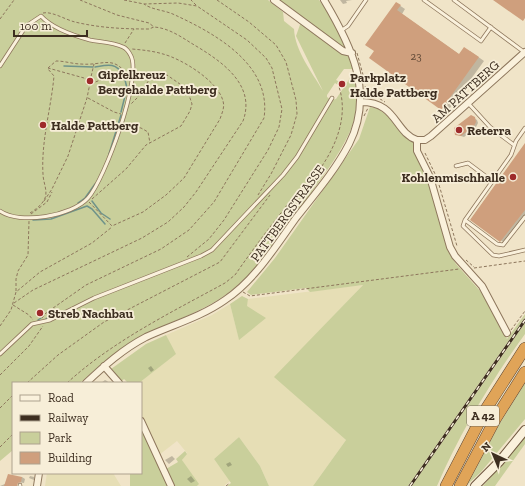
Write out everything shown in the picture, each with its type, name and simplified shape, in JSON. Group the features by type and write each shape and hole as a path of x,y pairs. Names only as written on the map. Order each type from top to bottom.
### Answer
{"highway":[{"name":"A 42","path":"446,486 486,410 525,348"},
{"name":"A 42","path":"460,486 496,418 525,372"}],"main road":[{"path":"475,486 486,476 525,430"}],"street":[{"path":"274,0 343,51 352,53"},
{"name":"PATTBERGSTRASSE","path":"87,382 104,366 138,342 208,310 241,291 257,272 337,164 349,144 356,126 361,102 359,76 352,53 342,30 324,0"},
{"name":"AM PATTBERG","path":"417,140 425,140 431,136 525,52"},
{"path":"361,102 377,104 386,110 409,135 417,140 416,151 430,177 449,244 455,256 482,286 507,333"},
{"path":"104,366 118,382"},
{"path":"142,423 171,486"},
{"path":"37,486 39,474"}],"lane":[{"path":"342,30 348,26 366,0"},
{"path":"424,0 481,40 491,27"},
{"path":"454,0 525,52"},
{"path":"0,66 26,26 41,16 70,33 89,40 124,48 130,55 133,64 133,76 121,124 104,170 87,199 77,206 59,213 30,217 12,217 0,211"},
{"path":"0,354 28,327 35,323 50,320 94,298 201,256 212,250 274,186 297,157 332,98"},
{"path":"468,103 490,127 514,145"},
{"path":"525,128 514,145 511,155 465,220 463,226 493,255 511,255 525,250"},
{"path":"456,166 468,163 492,181"},
{"path":"465,220 497,244 502,245 525,217"}],"path":[{"path":"0,19 14,0"},
{"path":"13,304 33,290 135,242 168,222 193,196 243,121 246,110 244,95 228,68 214,56 167,30 154,27 149,23 117,15 80,0"},
{"path":"124,0 144,4 178,3 197,6"},
{"path":"176,266 209,239 224,220 268,150 279,127 282,115 281,101 276,81 272,68 266,58 247,40 197,6 191,0"},
{"path":"217,0 254,26 276,46 286,62 296,100 297,114 294,126 283,153 259,193 258,202"},
{"path":"40,322 46,313 86,285 161,249 189,230 214,202 264,118 265,104 260,86 253,69 243,58 197,25 168,12 144,4"},
{"path":"41,16 46,12 66,20 95,27 149,30 154,27"},
{"path":"16,292 40,272 92,243 112,226 143,212 166,195 184,178 220,119 224,110 223,101 218,91 201,74 188,65 163,53 124,48 134,29"},
{"path":"48,68 56,61 82,64 113,62 127,74 107,77 90,83"},
{"path":"24,217 47,202 68,156 87,98 94,64"},
{"path":"48,68 84,78 90,83"},
{"path":"44,201 46,194 43,174 45,135 52,102 54,76 48,68"},
{"path":"87,199 92,199 112,182 150,143 180,126 190,111 192,104 191,96 181,84 160,72 153,74 137,98 126,107"},
{"path":"68,382 86,365 124,340 225,283 235,275 293,198 317,173 334,143 342,117 342,96 339,87"},
{"path":"363,120 368,112 369,92"},
{"path":"87,98 114,112 124,115"},
{"path":"121,124 141,128 148,132 150,143"},
{"path":"424,153 437,178 457,247"},
{"path":"28,382 58,355 104,322 220,262 266,202 274,186"},
{"path":"0,326 13,304 18,271 28,255 28,224 30,217 33,211 44,201 52,189"},
{"path":"87,199 112,226"},
{"path":"462,257 474,268 525,261"},
{"path":"241,291 250,296 466,268"},
{"path":"241,291 247,289"},
{"path":"13,304 29,315 35,323"},
{"path":"507,333 513,329 525,311"},
{"path":"0,375 29,346 44,324"},
{"path":"0,408 12,396"},
{"path":"0,446 12,435"},
{"path":"226,486 230,483"}],"shaded area":[{"path":"363,285 275,377 346,440 313,486 269,486 260,466 239,437 214,459 230,481 224,486 197,486 198,484 182,460 187,453 177,441 159,455 142,418 142,382 140,382 175,354 166,335 212,315 230,304 239,339 248,299"},
{"path":"47,474 114,474 121,486 45,486"}],"green space":[{"path":"0,0 268,0 283,12 284,21 294,29 297,45 309,69 323,91 296,36 302,19 278,0 319,0 334,20 354,67 352,69 344,69 336,80 340,82 338,85 335,83 327,97 331,100 336,99 354,72 356,85 356,110 350,132 340,151 327,170 264,258 244,280 222,297 189,315 154,330 126,346 81,382 12,382 12,451 0,461"},
{"path":"370,107 378,109 388,116 413,142 414,150 426,175 447,249 456,264 481,292 507,339 525,314 525,317 408,486 313,486 346,440 274,377 363,285 310,292 306,288 251,295 247,292 275,258 359,139"},
{"path":"242,296 248,299 247,306 266,318 239,340 230,304"},
{"path":"525,323 525,334 500,370 466,427 437,486 412,486"},
{"path":"166,335 176,354 140,382 127,382 124,379 121,382 111,369 146,344"},
{"path":"525,383 525,419 481,472 468,484 499,425"},
{"path":"142,430 168,486 130,486 130,474 142,474"},
{"path":"239,437 260,466 269,486 227,486 231,483 214,459"},
{"path":"525,437 525,444 495,486 483,486"},
{"path":"185,451 187,454 182,460 199,484 197,486 174,486 166,469 178,462 176,459"}],"building":[{"path":"493,0 525,0 525,18 523,21"},
{"path":"396,2 401,5 397,10 459,54 464,47 479,57 441,110 369,58 374,51 365,45"},
{"path":"471,115 475,117 476,122 474,126 461,136 455,135 454,128"},
{"name":"Kohlenmischhalle","path":"525,143 525,210 500,242 470,220"},
{"path":"8,474 22,477 21,482 18,483 17,486 4,486"}],"waterway":[{"path":"95,67 111,65 117,68 123,75"},
{"path":"64,66 93,67"},
{"path":"121,112 127,88 124,76"},
{"path":"109,154 121,115"},
{"path":"78,203 85,198 95,184"},
{"path":"92,201 101,213 110,219"},
{"path":"33,220 51,219 87,206 92,209 105,224"}],"railway":[{"path":"410,486 525,320"}],"place":[{"name":"Gipfelkreuz Bergehalde Pattberg","path":"90,81"},
{"name":"Parkplatz Halde Pattberg","path":"342,84"},
{"name":"Halde Pattberg","path":"43,125"},
{"name":"Reterra","path":"459,130"},
{"name":"Kohlenmischhalle","path":"513,177"},
{"name":"Streb Nachbau","path":"40,313"}]}
